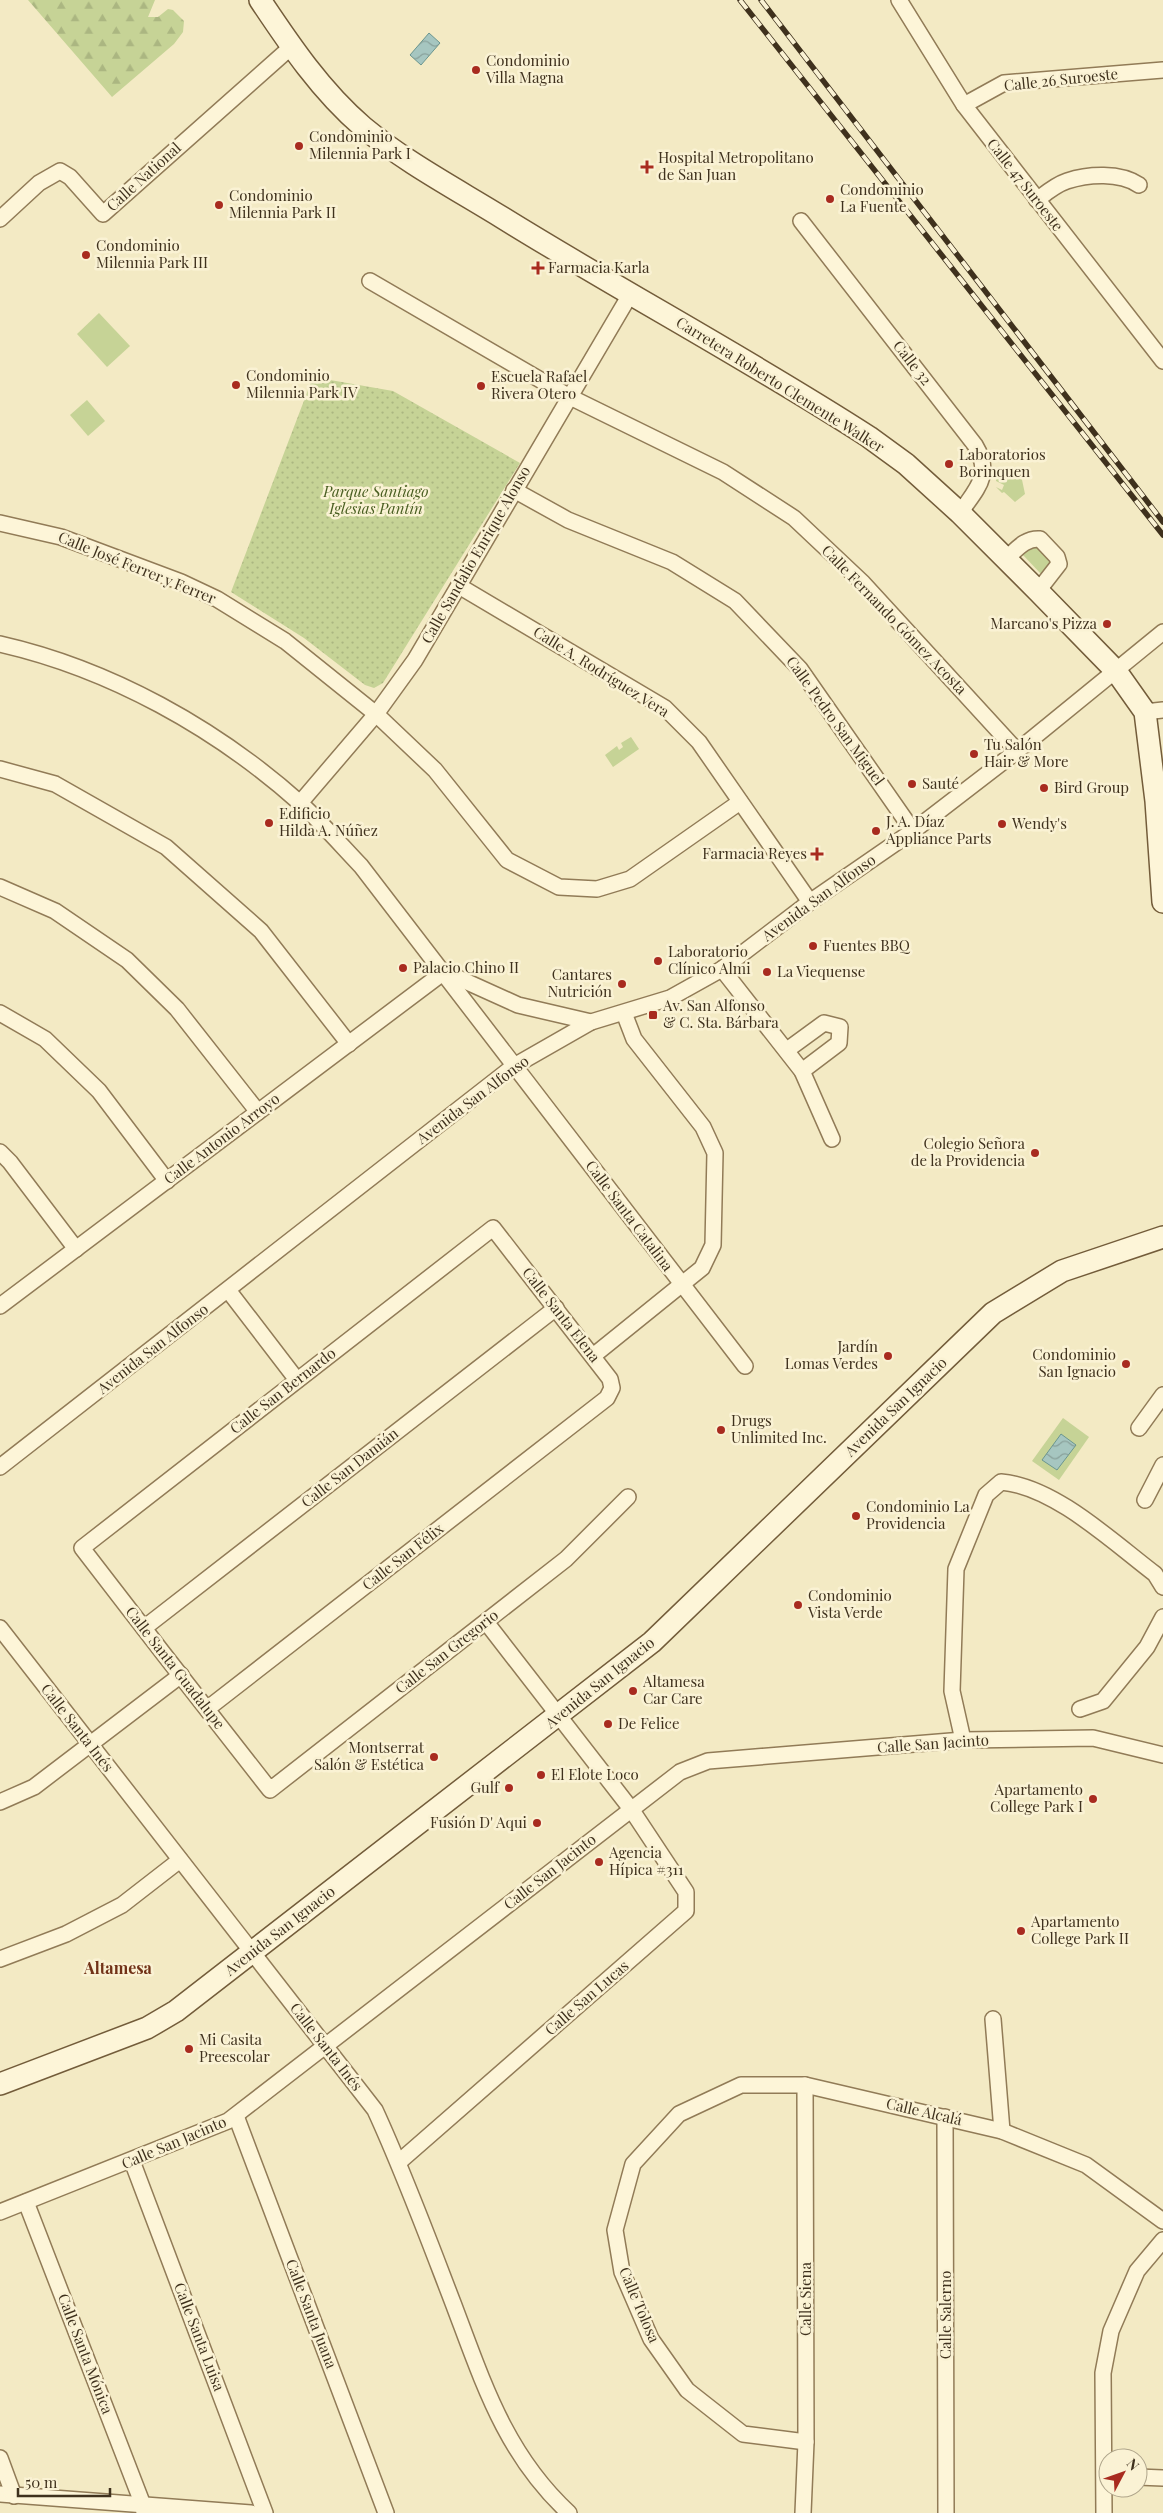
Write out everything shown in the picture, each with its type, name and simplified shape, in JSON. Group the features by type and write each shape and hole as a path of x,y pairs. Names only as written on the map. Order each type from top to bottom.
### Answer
{"street":[{"name":"Carretera Roberto Clemente Walker","path":"260,0 290,48 362,126 386,144 536,239 630,293 869,437 906,464 960,513 1154,711 1156,801 1163,902"},
{"name":"Calle 47 Suroeste","path":"903,1 964,105 1163,362"},
{"name":"Calle National","path":"0,219 39,183 60,170 70,177 103,214 290,48"},
{"name":"Calle 26 Suroeste","path":"964,105 1004,83 1163,70"},
{"path":"1037,200 1052,188 1074,180 1116,176 1129,178 1138,184"},
{"name":"Calle 32","path":"801,221 975,445 982,458 984,470 981,481 960,513"},
{"name":"Calle Fernando Gómez Acosta","path":"370,281 568,396 723,472 794,518 863,583 1017,751"},
{"name":"Calle Sandalio Enrique Alonso","path":"300,803 376,714 415,660 630,293"},
{"name":"Calle Pedro San Miguel","path":"514,490 568,520 672,562 736,601 800,669 913,831"},
{"name":"Calle José Ferrer y Ferrer","path":"0,523 60,536 180,582 217,599 285,641 376,714 434,770 507,860 558,888 597,889 630,879 740,802"},
{"path":"1006,559 1032,538 1040,539 1045,544 1057,557 1059,564 1038,591"},
{"name":"Calle A. Rodríguez Vera","path":"459,586 664,708 699,742 810,902"},
{"name":"Avenida San Alfonso","path":"0,1468 514,1066 591,1022 670,998 722,969 810,902 913,831 1017,751 1163,632"},
{"name":"Calle Santa Catalina","path":"0,644 33,652 134,691 221,741 300,803 361,866 745,1366"},
{"path":"0,769 55,784 166,847 261,931 348,1044"},
{"path":"0,887 55,911 127,960 178,1008 258,1112"},
{"path":"722,969 802,1071 832,1139"},
{"path":"444,972 518,1005 591,1022"},
{"name":"Calle Antonio Arroyo","path":"0,1306 444,972"},
{"path":"0,1013 44,1039 99,1091 167,1181"},
{"path":"593,1356 702,1268 713,1245 715,1153 703,1127 634,1039 624,1013"},
{"path":"787,1050 824,1023 840,1028 839,1042 802,1071"},
{"path":"0,1152 10,1162 76,1249"},
{"name":"Calle Santa Elena","path":"493,1228 610,1379 612,1388 607,1398 599,1404"},
{"name":"Calle San Bernardo","path":"88,1556 82,1548 493,1228"},
{"name":"Avenida San Ignacio","path":"0,2084 147,2028 176,2011 652,1642 993,1313 1062,1272 1163,1237"},
{"path":"228,1290 297,1380"},
{"name":"Calle San Damián","path":"144,1628 556,1308"},
{"path":"1139,1428 1163,1395"},
{"name":"Calle San Félix","path":"207,1709 599,1404"},
{"path":"1145,1500 1163,1465"},
{"path":"963,1740 952,1691 956,1569 986,1495 1001,1482 1017,1484 1071,1509 1155,1574 1163,1587"},
{"name":"Calle San Gregorio","path":"262,1780 270,1790 566,1559 628,1497"},
{"name":"Calle Santa Guadalupe","path":"88,1556 262,1780"},
{"path":"1080,1710 1103,1701 1147,1647 1163,1618"},
{"name":"Calle San Lucas","path":"399,2162 686,1911 686,1892 631,1809 486,1622"},
{"name":"Calle Santa Inés","path":"2,1637 91,1745 375,2110 399,2162 494,2412 523,2462 569,2513"},
{"path":"0,1802 34,1787 181,1675"},
{"name":"Calle San Jacinto","path":"0,2212 132,2161 236,2116 680,1772 708,1761 963,1740 1093,1738 1163,1755"},
{"path":"0,1959 66,1934 122,1905 180,1860"},
{"path":"993,2020 1002,2131"},
{"name":"Calle Alcalá","path":"671,2123 679,2114 741,2085 805,2085 1002,2131 1086,2165 1163,2221"},
{"name":"Calle Siena","path":"803,2513 806,2442 805,2085"},
{"name":"Calle Santa Juana","path":"236,2116 386,2513"},
{"name":"Calle Salerno","path":"946,2117 946,2513"},
{"name":"Calle Tolosa","path":"671,2123 633,2164 615,2230 622,2272 651,2340 687,2390 743,2434 806,2442"},
{"name":"Calle Santa Luisa","path":"132,2161 265,2513"},
{"name":"Calle Santa Mónica","path":"26,2202 144,2509"},
{"path":"1105,2448 1103,2372 1112,2331 1137,2272 1163,2240"},
{"path":"0,2458 7,2495 144,2509 251,2513"},
{"path":"1148,2477 1163,2478"},
{"path":"1104,2513 1105,2498"}],"green space":[{"path":"28,0 155,0 148,17 158,17 168,9 173,10 184,21 183,32 174,44 112,97"},
{"path":"99,313 130,346 107,367 77,334"},
{"name":"Parque Santiago Iglesias Pantín","path":"313,377 393,391 520,463 383,683 374,688 365,685 304,638 231,592"},
{"path":"87,400 105,421 88,436 70,415"},
{"path":"996,474 1021,475 1025,494 1015,502 996,487 1002,490 1004,485 996,481"},
{"path":"1034,543 1053,560 1042,575 1022,554"},
{"path":"631,737 639,749 613,767 605,755 617,746 619,750 623,747 621,743"},
{"path":"1063,1418 1089,1437 1059,1480 1032,1461"}],"water":[{"path":"429,33 440,43 421,65 410,55"},
{"path":"1061,1434 1076,1445 1057,1470 1042,1460"}],"railway":[{"path":"740,0 1163,535"},
{"path":"761,0 1163,522"}],"place":[{"name":"Condominio Villa Magna","path":"476,70"},
{"name":"Condominio Milennia Park I","path":"299,146"},
{"name":"Hospital Metropolitano de San Juan","path":"647,167"},
{"name":"Condominio La Fuente","path":"830,199"},
{"name":"Condominio Milennia Park II","path":"219,205"},
{"name":"Condominio Milennia Park III","path":"86,255"},
{"name":"Farmacia Karla","path":"538,268"},
{"name":"Condominio Milennia Park IV","path":"236,385"},
{"name":"Escuela Rafael Rivera Otero","path":"481,386"},
{"name":"Laboratorios Borinquen","path":"949,464"},
{"name":"Marcano's Pizza","path":"1107,624"},
{"name":"Tu Salón Hair & More","path":"974,754"},
{"name":"Sauté","path":"912,784"},
{"name":"Bird Group","path":"1044,788"},
{"name":"Edificio Hilda A. Núñez","path":"269,823"},
{"name":"Wendy's","path":"1002,824"},
{"name":"J. A. Díaz Appliance Parts","path":"876,831"},
{"name":"Farmacia Reyes","path":"817,854"},
{"name":"Fuentes BBQ","path":"813,946"},
{"name":"Laboratorio Clínico Almi","path":"658,961"},
{"name":"Palacio Chino II","path":"403,968"},
{"name":"La Viequense","path":"767,972"},
{"name":"Cantares Nutrición","path":"622,984"},
{"name":"Av. San Alfonso & C. Sta. Bárbara","path":"653,1015"},
{"name":"Colegio Señora de la Providencia","path":"1035,1153"},
{"name":"Jardín Lomas Verdes","path":"888,1356"},
{"name":"Condominio San Ignacio","path":"1126,1364"},
{"name":"Drugs Unlimited Inc.","path":"721,1430"},
{"name":"Condominio La Providencia","path":"856,1516"},
{"name":"Condominio Vista Verde","path":"798,1605"},
{"name":"Altamesa Car Care","path":"633,1691"},
{"name":"De Felice","path":"608,1724"},
{"name":"Montserrat Salón & Estética","path":"434,1757"},
{"name":"El Elote Loco","path":"541,1775"},
{"name":"Gulf","path":"509,1788"},
{"name":"Apartamento College Park I","path":"1093,1799"},
{"name":"Fusión D' Aqui","path":"537,1823"},
{"name":"Agencia Hípica #311","path":"599,1862"},
{"name":"Apartamento College Park II","path":"1021,1931"},
{"name":"Mi Casita Preescolar","path":"189,2049"}],"district":[{"name":"Altamesa","path":"118,1968"}]}
